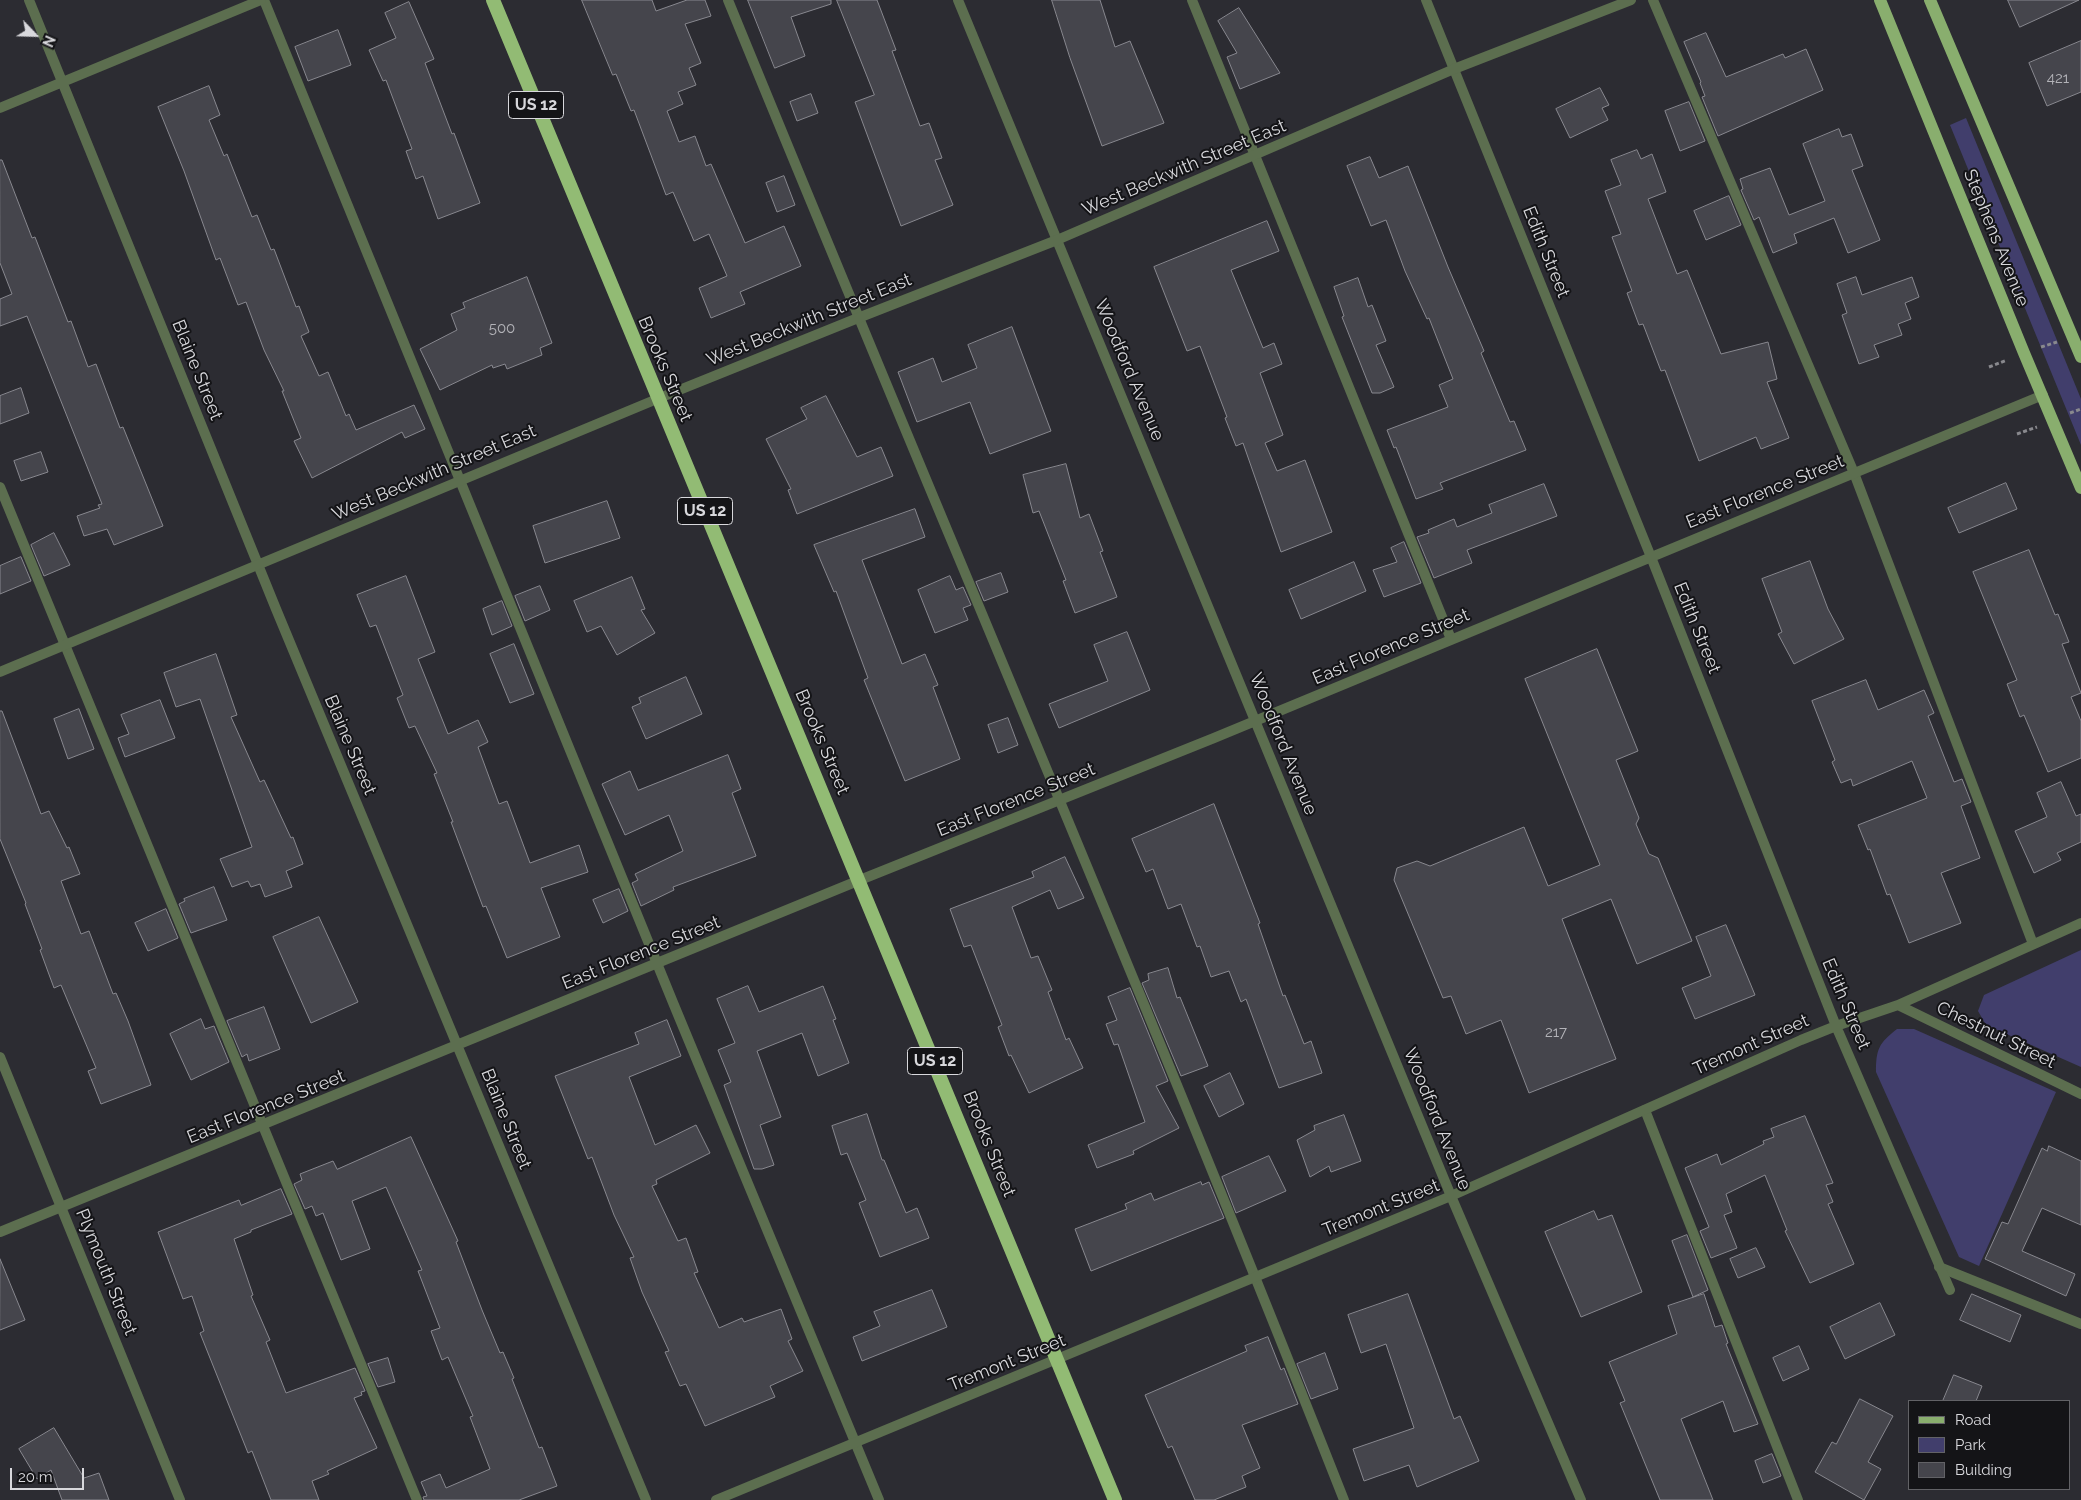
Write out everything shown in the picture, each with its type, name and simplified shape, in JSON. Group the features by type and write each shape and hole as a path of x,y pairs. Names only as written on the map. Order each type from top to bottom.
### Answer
{"highway":[{"name":"Brooks Street","path":"493,0 657,399 860,880 1114,1500"}],"main road":[{"name":"Stephens Avenue","path":"1880,0 2081,488"},
{"name":"Stephens Avenue","path":"1930,0 2081,357"}],"street":[{"name":"Blaine Street","path":"29,0 64,82 258,565 646,1500"},
{"path":"0,108 260,0"},
{"path":"264,0 878,1500"},
{"path":"728,0 1256,1277 1344,1500"},
{"name":"Woodford Avenue","path":"958,0 1452,1196 1581,1500"},
{"path":"1192,0 1451,639"},
{"name":"Edith Street","path":"1426,0 1651,557 1836,1026 1950,1290"},
{"name":"West Beckwith Street East","path":"0,672 657,399 1057,240 1454,69 1631,0"},
{"path":"1653,0 1854,474 2033,944"},
{"name":"East Florence Street","path":"0,1232 1256,720 2043,395"},
{"path":"0,487 417,1500"},
{"name":"Tremont Street","path":"716,1500 1452,1196 1836,1026 1898,1005 2081,923"},
{"name":"Chestnut Street","path":"1898,1005 2081,1094"},
{"name":"Plymouth Street","path":"0,1057 180,1500"},
{"path":"1645,1110 1798,1500"},
{"path":"1939,1267 2081,1324"}],"path":[{"path":"2044,346 2058,342"},
{"path":"2071,413 2081,409"}],"green space":[{"path":"1966,118 2081,399 2081,445 1950,125"},
{"path":"2081,950 2081,1067 1986,1025 1978,1011 1984,995"},
{"path":"1897,1029 1914,1029 2056,1092 1979,1266 1959,1257 1876,1072 1880,1047 1886,1038"}],"building":[{"path":"582,0 652,0 656,11 687,0 705,0 711,16 685,24 701,63 689,68 696,85 678,92 683,104 667,111 679,142 695,136 706,166 711,164 745,243 784,226 801,266 740,292 745,304 711,318 699,288 727,276 709,234 694,241 673,192 666,195 634,110 631,111 616,74 613,75"},
{"path":"748,0 831,0 831,4 791,17 805,56 775,68"},
{"path":"837,0 877,0 896,50 892,51 920,126 929,123 942,158 935,160 953,205 901,226 855,102 874,95"},
{"path":"1052,0 1100,0 1115,47 1130,41 1164,123 1102,146 1070,58"},
{"path":"2008,0 2079,0 2020,27"},
{"path":"409,2 434,59 425,63 480,203 438,219 423,176 416,179 406,151 412,149 386,80 383,81 369,50 396,38 385,13"},
{"path":"1239,8 1280,73 1240,89 1227,57 1237,53 1218,21"},
{"path":"338,30 351,65 308,81 295,47"},
{"path":"1706,33 1726,77 1783,54 1785,58 1806,49 1823,90 1718,136 1702,97 1705,96 1701,82 1684,42"},
{"path":"2081,41 2081,92 2047,106 2029,63"},
{"path":"209,86 220,115 209,120 224,156 227,154 252,217 257,215 271,250 274,249 296,307 299,306 309,332 301,336 319,376 328,372 346,416 349,414 356,430 414,405 425,429 405,438 402,432 312,478 294,441 301,438 282,391 284,391 264,350 246,302 238,305 220,258 216,260 184,171 158,107"},
{"path":"1600,88 1609,105 1602,108 1608,120 1570,138 1556,109"},
{"path":"811,94 818,113 797,121 790,102"},
{"path":"1689,102 1705,141 1680,151 1665,111"},
{"path":"1839,129 1842,137 1851,134 1863,166 1852,170 1880,240 1848,253 1834,218 1794,234 1797,243 1773,253 1759,217 1754,220 1741,190 1743,189 1740,179 1770,168 1789,215 1825,201 1803,144"},
{"path":"1637,150 1641,159 1652,154 1666,192 1648,199 1677,274 1687,270 1721,354 1768,342 1777,379 1767,382 1789,438 1761,449 1756,437 1699,461 1665,370 1661,371 1643,324 1639,325 1627,293 1632,291 1612,237 1621,234 1605,191 1621,185 1611,160"},
{"path":"1370,157 1379,178 1408,166 1484,351 1481,353 1510,422 1514,421 1526,450 1440,483 1443,489 1416,499 1396,447 1394,448 1387,430 1448,407 1439,385 1453,379 1429,318 1427,319 1405,271 1386,220 1371,226 1347,166"},
{"path":"0,160 2,160 32,238 35,237 68,322 71,321 88,367 96,364 120,428 123,427 163,526 114,545 107,529 84,536 77,516 100,508 98,505 102,504 27,316 0,326 0,299 12,294 0,263"},
{"path":"784,176 795,205 777,212 766,183"},
{"path":"1729,196 1741,225 1706,240 1694,211"},
{"path":"1267,221 1279,251 1231,270 1263,348 1274,343 1282,364 1260,373 1283,435 1265,443 1277,471 1305,460 1332,532 1281,552 1243,443 1236,446 1200,346 1187,351 1154,267"},
{"path":"527,277 552,343 540,348 542,355 507,369 505,364 493,368 492,365 440,390 420,349 457,330 451,314 465,308 463,303"},
{"path":"1856,277 1862,295 1912,277 1919,297 1905,303 1911,319 1898,324 1902,335 1874,345 1879,357 1859,364 1842,315 1847,313 1837,284"},
{"path":"1358,278 1368,307 1372,305 1386,341 1376,345 1394,387 1380,393 1372,393 1342,317 1344,316 1334,287"},
{"path":"1012,327 1051,431 990,454 970,402 917,422 898,372 933,358 942,382 977,368 968,345"},
{"path":"21,388 29,413 0,424 0,396"},
{"path":"826,396 857,457 881,447 893,476 797,514 788,490 791,489 766,439 807,419 801,408"},
{"path":"41,452 48,472 21,481 14,461"},
{"path":"1066,464 1080,518 1089,514 1103,551 1100,552 1117,597 1075,613 1063,581 1066,580 1039,511 1033,513 1023,475"},
{"path":"2006,483 2017,509 1959,533 1948,508"},
{"path":"1544,484 1557,516 1467,550 1472,563 1434,578 1417,537 1429,533 1428,530 1454,519 1457,527 1492,513 1489,505"},
{"path":"607,501 620,538 545,563 533,526"},
{"path":"915,509 925,537 862,560 902,664 925,654 938,685 933,687 960,759 905,781 864,680 868,678 836,591 834,592 814,545"},
{"path":"54,533 70,565 44,576 31,545"},
{"path":"1404,542 1421,583 1384,597 1373,570 1397,562 1391,548"},
{"path":"2029,550 2055,615 2058,614 2069,642 2062,644 2081,693 2071,697 2081,721 2081,758 2048,772 2024,715 2020,717 2007,684 2017,680 1973,572"},
{"path":"21,557 31,581 0,594 0,566"},
{"path":"1810,561 1828,609 1844,639 1794,664 1778,634 1782,632 1762,579"},
{"path":"1354,562 1366,591 1301,619 1289,590"},
{"path":"1001,573 1008,592 984,601 976,582"},
{"path":"406,576 435,652 418,659 448,734 478,720 488,742 478,747 499,804 507,801 530,863 579,845 588,872 541,888 560,937 507,958 486,906 483,907 434,774 437,773 415,726 409,728 397,698 403,695 376,625 370,627 357,595"},
{"path":"950,576 956,590 963,587 971,605 963,608 968,620 935,633 918,590"},
{"path":"632,577 645,609 641,610 655,633 617,655 601,626 587,632 574,601"},
{"path":"540,586 550,610 525,621 515,596"},
{"path":"502,601 512,626 492,635 483,609"},
{"path":"1127,632 1150,690 1059,728 1049,704 1108,681 1094,645"},
{"path":"514,644 534,694 510,703 490,654"},
{"path":"1597,649 1638,751 1616,760 1639,818 1636,824 1649,854 1658,858 1692,941 1637,964 1611,899 1562,919 1616,1059 1529,1093 1501,1020 1466,1034 1451,996 1443,998 1394,880 1397,868 1417,861 1430,866 1524,827 1548,886 1600,865 1525,679"},
{"path":"216,654 237,715 231,717 260,782 264,780 291,838 293,837 303,864 286,871 292,887 265,897 260,884 251,887 248,881 232,887 220,859 252,847 200,699 176,707 164,673"},
{"path":"686,677 702,714 646,739 632,707 641,703 639,698"},
{"path":"1866,680 1878,710 1924,690 1934,713 1928,716 1954,782 1962,779 1971,802 1961,806 1980,858 1941,873 1961,923 1909,943 1890,894 1887,895 1870,849 1868,850 1858,825 1927,798 1912,761 1853,786 1851,779 1841,783 1832,762 1835,760 1812,701"},
{"path":"160,700 175,738 125,757 118,738 129,734 121,715"},
{"path":"79,709 94,749 68,759 54,719"},
{"path":"0,711 2,711 41,814 49,811 67,848 69,847 80,874 61,881 81,934 89,931 113,994 116,993 128,1021 151,1085 101,1104 88,1071 96,1068 61,985 54,988 26,903 0,839"},
{"path":"1008,718 1018,745 998,753 988,725"},
{"path":"728,755 741,789 732,793 756,856 673,887 674,890 641,906 632,883 638,880 635,874 683,851 669,815 625,835 602,784 630,771 638,790"},
{"path":"2061,782 2076,816 2081,814 2081,842 2057,853 2061,860 2034,873 2015,831 2047,817 2037,793"},
{"path":"1214,804 1260,923 1258,924 1283,996 1285,995 1304,1044 1311,1041 1322,1073 1279,1088 1246,999 1241,1002 1229,971 1211,977 1200,946 1197,947 1181,904 1168,909 1153,869 1146,872 1132,839"},
{"path":"1065,857 1084,898 1058,909 1050,890 1012,907 1031,958 1038,956 1052,990 1048,992 1066,1040 1069,1038 1083,1068 1029,1093 1011,1055 1009,1056 998,1027 1002,1025 971,945 964,947 950,909 1034,877 1032,872"},
{"path":"214,887 227,920 191,933 179,904 185,901 184,899"},
{"path":"619,889 628,911 603,923 593,900"},
{"path":"166,909 178,938 148,951 135,923"},
{"path":"319,917 358,1002 311,1023 273,937"},
{"path":"1726,925 1755,995 1695,1019 1682,988 1711,976 1696,937"},
{"path":"1168,968 1177,998 1180,997 1208,1066 1181,1076 1142,983 1149,980 1148,974"},
{"path":"748,986 759,1012 823,986 836,1019 833,1020 849,1063 818,1076 802,1033 757,1051 781,1117 760,1125 774,1165 762,1169 754,1169 724,1085 731,1082 718,1050 735,1043 717,999"},
{"path":"1130,988 1168,1081 1156,1086 1179,1128 1133,1151 1134,1154 1097,1168 1088,1145 1145,1122 1118,1044 1114,1045 1106,1024 1117,1020 1108,997"},
{"path":"264,1007 280,1049 249,1061 247,1054 242,1057 227,1021"},
{"path":"201,1019 205,1029 214,1026 229,1062 191,1080 170,1034"},
{"path":"667,1020 681,1056 629,1077 655,1145 696,1125 710,1153 656,1180 657,1184 652,1186 678,1241 686,1238 698,1272 694,1273 719,1328 742,1318 744,1322 781,1309 792,1339 788,1341 803,1371 770,1386 775,1397 705,1426 686,1384 680,1386 665,1352 669,1351 642,1292 630,1258 634,1257 614,1215 592,1157 588,1159 555,1076 639,1044 635,1033"},
{"path":"1230,1073 1244,1104 1219,1117 1204,1086"},
{"path":"867,1114 882,1160 884,1160 906,1213 917,1208 929,1238 880,1257 859,1203 866,1200 847,1153 841,1155 832,1126"},
{"path":"1344,1115 1361,1161 1331,1172 1329,1166 1310,1177 1297,1140 1315,1130 1314,1126"},
{"path":"1805,1116 1833,1183 1826,1185 1833,1202 1828,1204 1854,1264 1810,1283 1785,1231 1787,1230 1765,1175 1726,1194 1732,1212 1724,1215 1737,1248 1711,1258 1700,1231 1709,1227 1685,1168 1717,1154 1721,1165 1764,1144 1763,1141 1774,1137 1771,1129"},
{"path":"411,1137 458,1241 456,1242 482,1310 500,1353 503,1352 539,1448 542,1447 557,1486 519,1500 424,1500 423,1497 427,1496 421,1482 440,1474 446,1488 490,1469 470,1417 473,1416 448,1357 442,1360 431,1331 440,1328 418,1271 422,1270 386,1187 352,1201 370,1249 341,1260 323,1213 316,1216 312,1206 305,1209 294,1184 302,1180 300,1174 333,1161 337,1169"},
{"path":"2049,1146 2081,1161 2081,1225 2042,1208 2022,1251 2075,1274 2066,1296 1985,1259 2002,1222 2008,1224 2042,1148 2047,1151"},
{"path":"1269,1156 1286,1191 1236,1213 1222,1177"},
{"path":"1201,1182 1202,1185 1209,1182 1224,1218 1091,1271 1075,1229 1127,1209 1125,1204 1151,1193 1154,1200"},
{"path":"281,1189 292,1214 251,1230 251,1232 234,1239 253,1295 251,1296 270,1340 266,1342 286,1393 355,1368 365,1391 361,1392 362,1395 354,1398 377,1448 327,1471 329,1474 312,1481 319,1500 271,1500 252,1451 248,1453 200,1333 204,1331 192,1296 183,1299 158,1232 239,1200 241,1205"},
{"path":"1594,1211 1598,1220 1612,1215 1642,1292 1581,1317 1545,1232"},
{"path":"1687,1235 1708,1290 1693,1297 1672,1241"},
{"path":"1756,1248 1765,1267 1738,1278 1730,1259"},
{"path":"0,1259 25,1320 0,1330"},
{"path":"932,1290 947,1327 862,1361 853,1337 880,1326 874,1312"},
{"path":"1408,1294 1454,1419 1460,1416 1479,1461 1417,1487 1409,1465 1364,1481 1353,1449 1414,1428 1386,1344 1361,1353 1348,1315"},
{"path":"1704,1294 1715,1327 1722,1325 1728,1343 1726,1344 1758,1424 1734,1432 1723,1401 1681,1419 1713,1500 1660,1500 1620,1403 1625,1401 1609,1362 1677,1334 1668,1306"},
{"path":"1972,1294 2021,1315 2010,1342 1960,1320"},
{"path":"1880,1303 1895,1335 1845,1359 1830,1327"},
{"path":"1268,1337 1281,1370 1284,1368 1298,1404 1242,1425 1260,1468 1242,1476 1246,1487 1214,1500 1195,1500 1172,1446 1168,1448 1145,1395 1247,1351 1245,1346"},
{"path":"1799,1346 1809,1369 1783,1381 1773,1358"},
{"path":"1325,1353 1338,1389 1311,1399 1297,1364"},
{"path":"388,1358 395,1382 378,1387 368,1364"},
{"path":"1954,1375 1982,1386 1976,1400 1943,1400"},
{"path":"1860,1399 1893,1416 1868,1462 1881,1469 1864,1500 1815,1472 1832,1442 1836,1444"},
{"path":"54,1428 84,1478 99,1473 109,1500 62,1500 51,1470 37,1479 19,1449"},
{"path":"1772,1454 1781,1476 1763,1483 1755,1461"}]}
